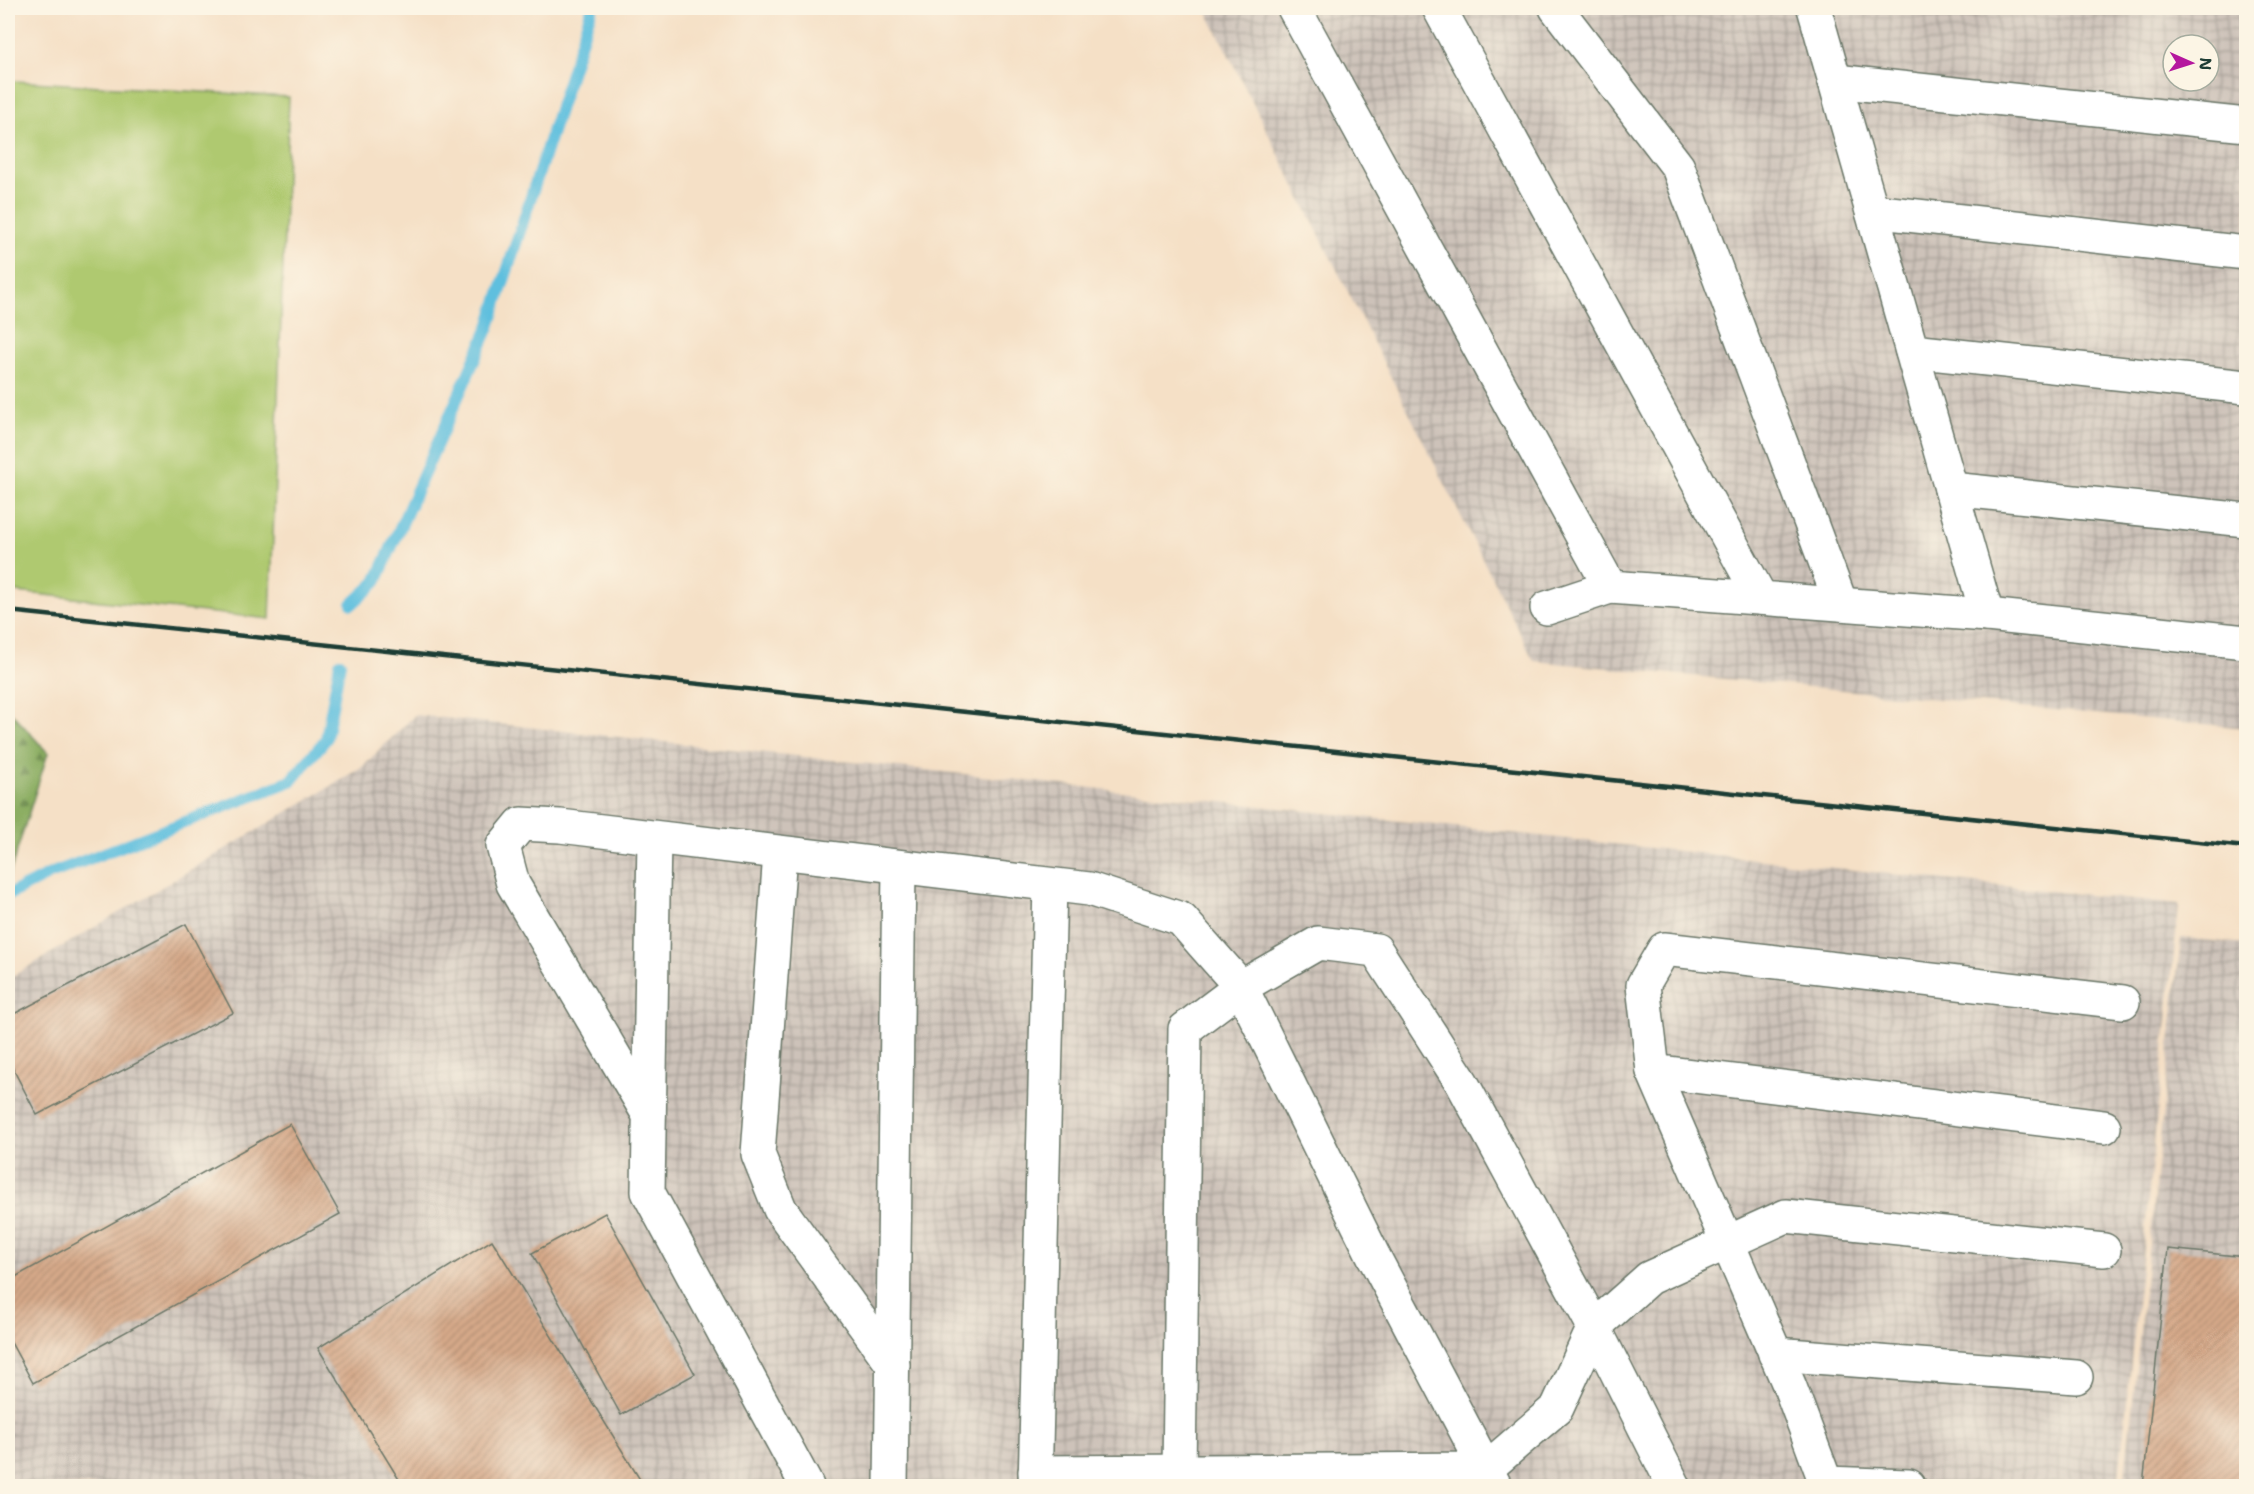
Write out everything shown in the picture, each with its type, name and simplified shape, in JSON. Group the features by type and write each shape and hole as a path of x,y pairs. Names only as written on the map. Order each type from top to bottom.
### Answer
{"lane":[{"path":"1294,8 1611,587"},
{"path":"1439,8 1761,598"},
{"path":"1556,8 1678,167 1841,604"},
{"path":"1814,8 1987,615"},
{"path":"1835,81 2247,125"},
{"path":"1872,212 2247,253"},
{"path":"1912,351 2247,387"},
{"path":"1951,489 2247,520"},
{"path":"1547,608 1611,587 1987,615 2247,642"},
{"path":"650,1116 513,884 503,846 520,824 560,826 1089,889 1181,919 1241,987 1374,1257 1490,1478"},
{"path":"654,838 648,1192 807,1486"},
{"path":"780,853 758,1154 780,1209 893,1365"},
{"path":"891,1486 899,867"},
{"path":"1050,885 1035,1479 1179,1471 1490,1478 1557,1408 1594,1327 1648,1278 1786,1216 2104,1250"},
{"path":"1179,1471 1185,1029 1241,987 1318,943 1376,950 1462,1083 1594,1327 1674,1486"},
{"path":"1909,1486 1826,1485 1775,1354 1653,1071 1643,985 1664,949 2122,1002"},
{"path":"1653,1071 2104,1127"},
{"path":"1775,1354 2076,1377"}],"shaded area":[{"path":"1205,8 2246,8 2246,728 1534,661"},
{"path":"415,715 2179,905 2118,1486 8,1486 8,979 361,768"},
{"path":"2181,938 2246,944 2246,1486 2124,1486"}],"green space":[{"path":"14,81 289,97 270,619 8,591 8,88"},
{"path":"8,709 48,753 8,879"}],"building":[{"path":"186,924 233,1013 37,1115 8,1059 8,1017"},
{"path":"290,1124 340,1214 33,1383 8,1337 8,1281"},
{"path":"605,1213 695,1374 621,1415 532,1253"},
{"path":"492,1240 644,1486 403,1486 318,1348"},
{"path":"2168,1249 2246,1257 2246,1486 2143,1486"}],"waterway":[{"path":"352,604 376,582 489,327 592,8"},
{"path":"8,895 50,874 291,781 326,739 340,663"}],"railway":[{"path":"8,611 2246,847"}]}
